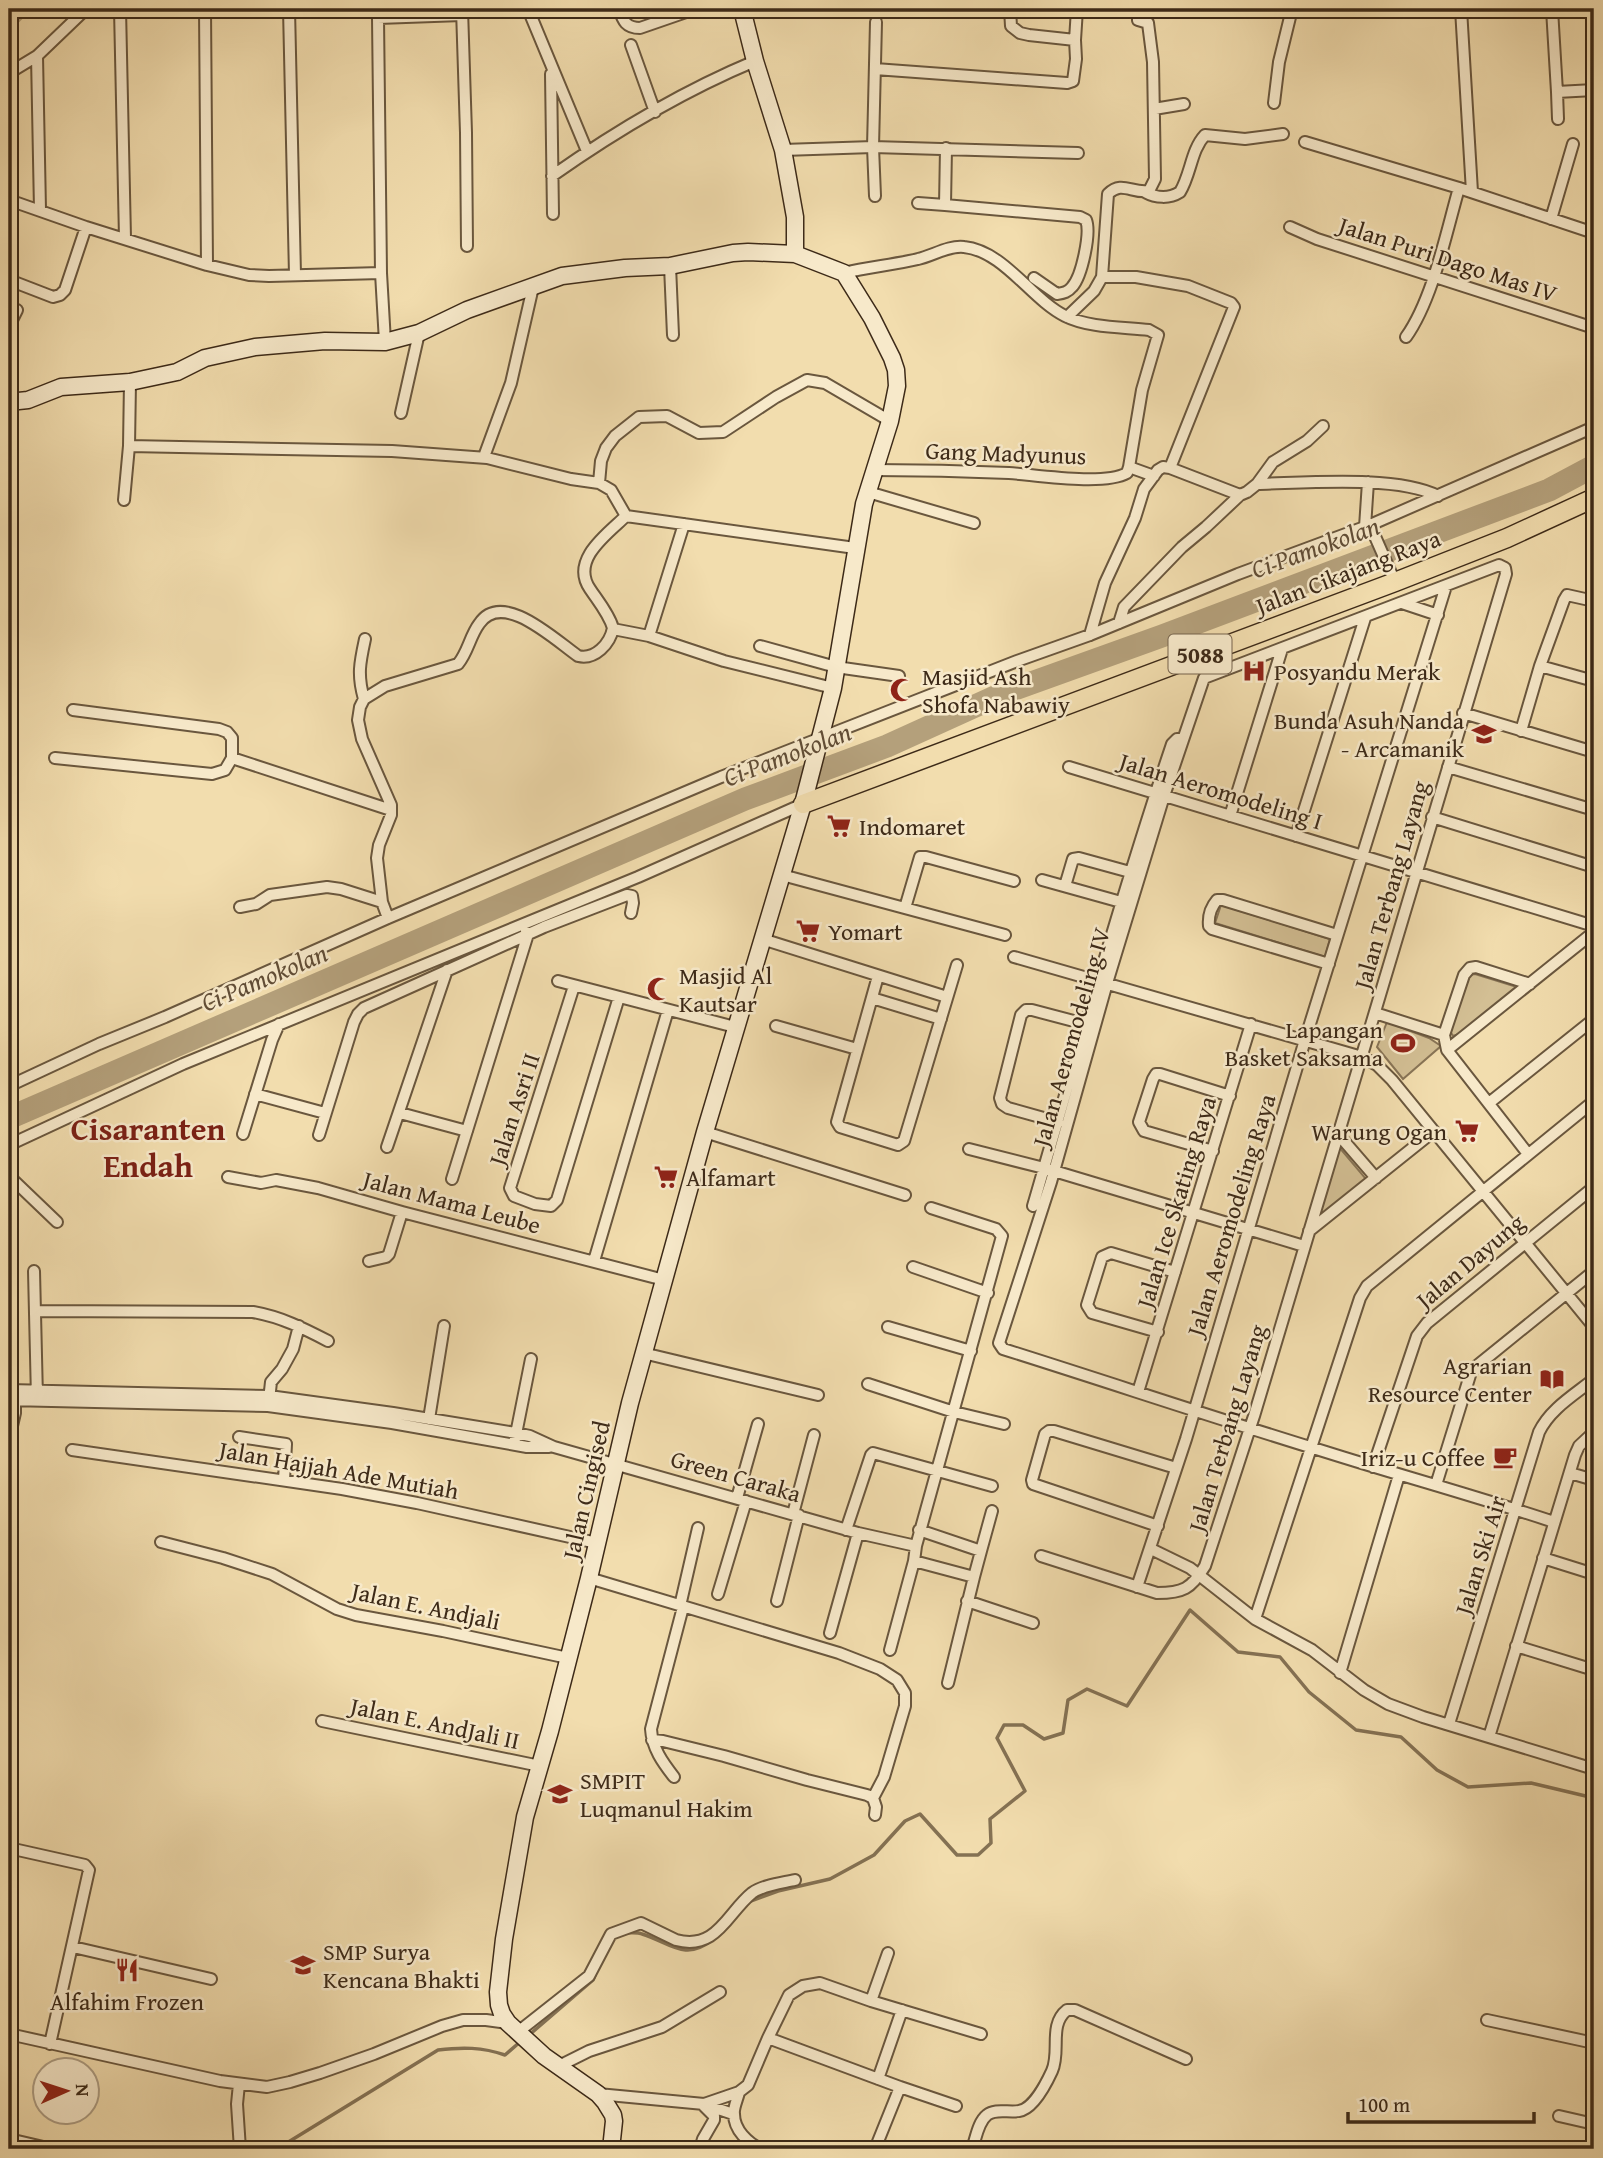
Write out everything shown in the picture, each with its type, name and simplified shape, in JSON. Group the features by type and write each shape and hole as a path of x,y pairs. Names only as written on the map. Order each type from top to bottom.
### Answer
{"main road":[{"name":"Jalan Cikajang Raya","path":"804,800 1507,538 1594,498"}],"street":[{"path":"9,73 37,56 86,9"},
{"path":"120,9 125,238"},
{"path":"205,9 207,265"},
{"path":"289,9 295,275"},
{"path":"528,9 587,151"},
{"path":"619,9 624,23 631,28 640,28 695,9"},
{"path":"742,9 783,150 795,217 795,254"},
{"path":"1010,9 1011,26 1020,33 1075,40"},
{"path":"875,69 1067,83 1073,81 1074,77 1077,9"},
{"path":"1139,9 1139,20 1148,23 1151,38 1154,108 1155,179 1149,191 1145,192"},
{"path":"1274,103 1279,62 1292,9"},
{"path":"1461,9 1472,192"},
{"path":"1552,9 1558,119"},
{"path":"385,342 381,273 378,13 462,12 467,246"},
{"path":"876,196 873,147 878,14"},
{"path":"631,45 655,112"},
{"path":"37,56 40,210"},
{"path":"552,176 587,151 682,94 755,61"},
{"path":"551,68 553,214"},
{"path":"1557,92 1594,90"},
{"path":"1154,108 1184,104"},
{"path":"1067,317 1094,291 1102,278 1108,194 1111,191 1121,187 1166,197 1180,192 1198,145 1205,135 1245,139 1283,134"},
{"path":"1305,142 1472,192 1594,233"},
{"path":"1551,219 1573,144"},
{"path":"783,150 873,147 1078,153"},
{"path":"944,205 946,148"},
{"path":"1406,337 1423,308 1459,188"},
{"path":"9,200 207,265 249,275 381,273"},
{"path":"918,203 1080,217 1086,220 1088,226 1082,264 1072,288 1058,294 1034,278"},
{"path":"9,280 53,297 60,295 65,290 86,227"},
{"name":"Jalan Puri Dago Mas IV","path":"1290,227 1317,239 1594,328"},
{"path":"9,402 28,400 61,387 130,382 177,372 205,358 255,346 325,341 385,342 419,333 467,310 562,276 670,265 733,253 795,254 844,273 917,260 955,247 964,247 999,261 1045,304 1067,317 1092,324 1149,330 1158,335 1142,390 1129,467 1154,476"},
{"path":"670,265 673,335"},
{"name":"Jalan Cingised","path":"518,2032 499,2005 500,1965 525,1817 589,1578 643,1353 705,1132 730,1026 762,940 815,758 833,688 855,548 867,492 890,421 897,386 896,370 872,318 844,273"},
{"path":"1102,278 1136,277 1188,286 1231,303 1234,307 1170,468"},
{"path":"487,458 485,454 511,383 533,287"},
{"path":"9,326 17,310"},
{"path":"401,412 419,333"},
{"path":"599,483 601,461 606,448 615,436 639,417 667,416 699,433 723,432 807,380 825,383 890,421"},
{"path":"124,499 129,446 130,382"},
{"path":"1119,623 1124,607 1140,587 1181,547 1240,495 1257,484 1273,462 1307,441 1323,426"},
{"path":"9,1086 388,918 721,777 1090,635 1238,574 1369,528 1594,427"},
{"path":"129,446 392,451 487,458 571,479 599,483 611,490 626,516"},
{"name":"Gang Madyunus","path":"874,470 1111,479 1127,474 1129,467"},
{"path":"1090,635 1105,583 1135,518 1143,489 1157,470 1170,468 1240,495"},
{"path":"1257,484 1368,482 1426,489 1438,496"},
{"path":"1368,482 1369,528 1393,579"},
{"path":"867,492 974,523"},
{"path":"626,516 855,548"},
{"path":"364,699 385,686 458,664 479,624 497,611 524,618 581,657 591,656 609,640 613,629 586,583 584,568 595,546 626,516"},
{"path":"649,636 684,524"},
{"name":"Jalan Aeromodeling IV","path":"1033,1206 1049,1173 1058,1122 1085,1024 1102,982 1130,872 1183,739 1204,678 1499,565 1505,568"},
{"name":"Jalan Terbang Layang","path":"1200,1575 1250,1428 1506,574 1505,568"},
{"name":"Jalan Aeromodeling Raya","path":"1137,1587 1177,1468 1305,1040 1446,586"},
{"path":"1521,731 1567,596 1594,601"},
{"path":"1402,603 1438,615"},
{"path":"1296,836 1365,618"},
{"path":"613,629 649,636 724,661 833,688"},
{"path":"365,639 359,668 359,683 364,699 358,720 362,739 390,801 391,810 377,858 382,902 388,918"},
{"path":"760,646 836,667 899,676"},
{"path":"1230,816 1282,649"},
{"path":"1541,666 1594,681"},
{"path":"55,758 212,774 225,770 233,758 232,738 228,732 219,729 73,710"},
{"path":"1464,713 1594,752"},
{"path":"233,758 391,810"},
{"path":"1448,766 1594,810"},
{"name":"Jalan Aeromodeling I","path":"1069,768 1594,926"},
{"name":"Jalan Aeromodeling IV","path":"1138,1392 1000,1347 1102,982 1160,795"},
{"path":"542,923 804,800"},
{"path":"1432,817 1594,867"},
{"path":"905,908 920,857 1014,881"},
{"path":"1065,886 1073,859 1079,858 1130,872"},
{"path":"782,875 1005,935"},
{"path":"1042,880 1121,902"},
{"path":"240,907 256,904 270,895 327,887 382,902"},
{"path":"9,1144 279,1024 525,929 627,895 632,895 633,899 631,913"},
{"path":"1329,964 1212,929 1208,920 1212,905 1217,900 1223,900 1337,936"},
{"path":"319,1135 358,1014 368,1006 447,970 525,929"},
{"path":"452,1179 525,929"},
{"path":"1447,1050 1594,932"},
{"path":"762,940 947,997"},
{"path":"1014,957 1305,1040 1362,1057 1377,1065 1594,1327"},
{"path":"878,976 837,1122 838,1125 898,1145 904,1141 957,965"},
{"path":"1528,1154 1447,1050 1444,1035 1464,975 1470,968 1476,967 1530,984"},
{"path":"387,1147 447,970"},
{"path":"558,981 730,1026"},
{"name":"Jalan Asri II","path":"575,986 510,1188 514,1196 536,1205 551,1206 557,1200 619,997"},
{"path":"872,998 941,1019"},
{"path":"594,1261 668,1010"},
{"path":"1058,1122 1007,1108 1002,1104 1000,1098 1021,1015 1026,1010 1032,1010 1085,1024"},
{"path":"1375,1013 1444,1035"},
{"path":"1489,1103 1594,1019"},
{"path":"243,1134 279,1024"},
{"name":"Jalan Ice Skating Raya","path":"1138,1392 1251,1024"},
{"path":"776,1026 857,1049"},
{"path":"1213,1152 1144,1130 1139,1122 1156,1074 1230,1096"},
{"path":"255,1094 325,1113"},
{"path":"1255,1619 1360,1298 1367,1286 1594,1101"},
{"path":"400,1113 467,1131"},
{"path":"1309,1231 1434,1131"},
{"path":"705,1132 905,1195"},
{"path":"1338,1134 1376,1178"},
{"path":"969,1149 1304,1247"},
{"path":"9,1176 57,1222"},
{"name":"Jalan Mama Leube","path":"228,1177 261,1183 276,1180 298,1184 664,1280"},
{"name":"Jalan Dayung","path":"1373,1466 1417,1336 1427,1323 1594,1187"},
{"path":"890,1650 914,1561 919,1530 1002,1236 1000,1232 931,1208"},
{"path":"369,1261 389,1254 402,1212"},
{"path":"1158,1332 1092,1313 1087,1305 1102,1257 1106,1254 1175,1272"},
{"path":"913,1267 988,1293"},
{"path":"1436,1485 1471,1372 1594,1270"},
{"path":"34,1271 36,1396"},
{"path":"36,1311 253,1312 274,1316 328,1342"},
{"path":"268,1401 271,1382 293,1349 299,1326"},
{"path":"429,1419 444,1326"},
{"path":"888,1327 971,1351"},
{"path":"643,1353 818,1395"},
{"path":"518,1440 531,1359"},
{"name":"Jalan Ski Air","path":"1449,1724 1539,1432 1553,1412 1594,1379"},
{"path":"868,1384 954,1412 1004,1424"},
{"path":"1138,1392 1554,1522"},
{"path":"9,1438 15,1413 12,1395 268,1401 393,1418 518,1440"},
{"path":"393,1418 429,1419 518,1440"},
{"path":"718,1594 758,1424"},
{"path":"1158,1526 1033,1484 1045,1434 1054,1431 1177,1468"},
{"path":"1489,1737 1579,1446 1594,1432"},
{"path":"777,1601 814,1435"},
{"path":"239,1437 286,1444 284,1480"},
{"name":"Green Caraka","path":"518,1440 615,1463 846,1530 916,1546"},
{"name":"Jalan Hajjah Ade Mutiah","path":"72,1450 284,1480 417,1503 597,1543"},
{"path":"846,1530 873,1453 992,1486"},
{"path":"1570,1473 1594,1480"},
{"path":"1340,1672 1399,1475"},
{"path":"948,1683 992,1511"},
{"path":"674,1777 662,1761 652,1740 651,1729 698,1528"},
{"path":"919,1530 981,1551"},
{"path":"830,1633 859,1533"},
{"name":"Jalan E. Andjali","path":"161,1542 272,1574 337,1609 356,1615 568,1658"},
{"path":"1151,1549 1178,1560 1255,1619 1312,1650 1364,1690 1388,1704 1594,1769"},
{"path":"1041,1556 1157,1593 1184,1590 1200,1575"},
{"path":"1543,1558 1594,1574"},
{"path":"914,1561 974,1577"},
{"path":"589,1578 839,1653 880,1669 897,1680 905,1693 905,1706 884,1777 873,1798 875,1815"},
{"path":"967,1601 1033,1623"},
{"path":"1516,1646 1594,1670"},
{"name":"Jalan E. AndJali II","path":"323,1721 540,1766"},
{"path":"652,1740 724,1756 873,1798"},
{"path":"9,1848 89,1868 50,2045"},
{"path":"518,2032 589,1976 613,1933 641,1923 682,1942 701,1940 716,1934 752,1893 795,1880"},
{"path":"73,1947 211,1979"},
{"path":"871,2001 888,1953"},
{"path":"703,2104 739,2092 748,2085 789,1995 803,1986 821,1983 981,2034"},
{"path":"559,2066 589,2051 662,2027 720,1992"},
{"path":"878,2079 902,2010"},
{"path":"972,2149 985,2116 991,2112 1019,2111 1029,2107 1047,2081 1056,2056 1056,2024 1059,2016 1066,2010 1075,2010 1186,2059"},
{"path":"9,2035 239,2084 267,2087 374,2054 442,2026 463,2020 486,2020 518,2032 544,2056 598,2094 613,2115 611,2149"},
{"path":"1487,2020 1594,2043"},
{"path":"768,2038 956,2106"},
{"path":"239,2084 237,2104 240,2149"},
{"path":"875,2149 900,2087"},
{"path":"739,2092 733,2114 737,2128 745,2139 761,2149"},
{"path":"598,2094 703,2104 733,2114"},
{"path":"700,2149 715,2120 703,2104"},
{"path":"1559,2116 1594,2124"},
{"path":"9,2140 51,2149"}],"shaded area":[{"path":"1221,905 1330,939 1325,957 1215,923"},
{"path":"1475,974 1517,987 1453,1036 1450,1031 1466,980"},
{"name":"Lapangan Basket Saksama","path":"1387,1022 1429,1038 1441,1046 1403,1079 1377,1047"},
{"path":"1339,1147 1366,1179 1318,1217"}],"waterway":[{"path":"9,16 16,9"},
{"name":"Ci Pamokolan","path":"9,1118 745,799 887,746 1006,692 1549,490 1594,466"},
{"path":"748,1902 778,1891 830,1879 874,1855 905,1821 920,1814 957,1855 978,1855 991,1843 990,1819 1025,1791 997,1738 1004,1725 1023,1725 1044,1739 1063,1733 1068,1700 1087,1689 1127,1706 1190,1610 1238,1652 1280,1657 1309,1692 1356,1730 1401,1737 1437,1770 1468,1787 1531,1783 1594,1798"},
{"path":"625,1933 640,1933 685,1950 702,1946 712,1940"},
{"path":"529,2035 593,1980 595,1975"},
{"path":"277,2149 438,2050 472,2048 505,2055 520,2042"}],"place":[{"name":"Posyandu Merak","path":"1254,671"},
{"name":"Masjid Ash Shofa Nabawiy","path":"902,690"},
{"name":"Bunda Asuh Nanda - Arcamanik","path":"1484,734"},
{"name":"Indomaret","path":"839,826"},
{"name":"Yomart","path":"808,931"},
{"name":"Masjid Al Kautsar","path":"659,989"},
{"name":"Lapangan Basket Saksama","path":"1403,1043"},
{"name":"Warung Ogan","path":"1467,1131"},
{"name":"Alfamart","path":"666,1177"},
{"name":"Agrarian Resource Center","path":"1552,1379"},
{"name":"Iriz-u Coffee","path":"1505,1457"},
{"name":"SMPIT Luqmanul Hakim","path":"560,1794"},
{"name":"SMP Surya Kencana Bhakti","path":"303,1965"},
{"name":"Alfahim Frozen","path":"127,1970"}],"district":[{"name":"Cisaranten Endah","path":"148,1146"}]}
